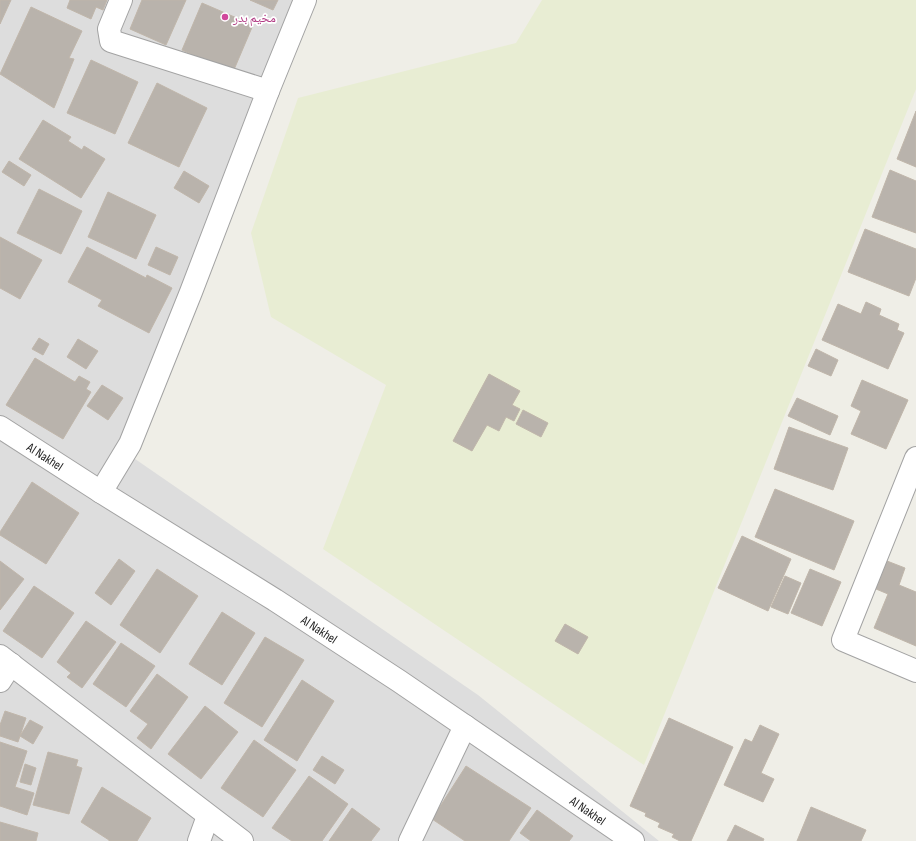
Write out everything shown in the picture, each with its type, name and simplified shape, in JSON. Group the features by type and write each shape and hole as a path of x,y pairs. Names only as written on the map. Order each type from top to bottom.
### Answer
{"street":[{"path":"121,0 109,29 111,41 268,91"},
{"path":"101,492 130,444 305,0"},
{"name":"Al Nakhel","path":"0,427 101,492 275,600 633,841"},
{"path":"916,458 843,640 916,671"},
{"path":"4,667 242,841"},
{"path":"410,841 464,726"},
{"path":"199,841 208,816"}],"shaded area":[{"path":"0,0 309,0 122,450 478,695 659,841 0,841"}],"green space":[{"path":"542,0 916,0 916,89 644,765 323,549 386,385 271,317 251,233 298,98 516,43"}],"building":[{"path":"0,0 11,0 0,24"},
{"path":"70,0 107,0 103,10 96,7 91,19 67,8"},
{"path":"142,0 186,0 166,45 130,29"},
{"path":"250,0 278,0 273,10"},
{"path":"202,3 253,25 233,72 182,50"},
{"path":"31,7 82,31 69,58 74,59 54,108 0,74"},
{"path":"91,60 138,82 115,134 67,113"},
{"path":"157,83 207,108 179,167 128,143"},
{"path":"916,111 916,167 897,159"},
{"path":"43,120 71,137 68,141 82,150 84,146 105,159 81,198 19,159"},
{"path":"9,161 31,175 24,186 2,172"},
{"path":"890,170 916,181 916,233 872,217"},
{"path":"184,171 209,186 199,203 174,188"},
{"path":"39,189 82,211 61,254 17,233"},
{"path":"108,192 156,215 136,259 88,237"},
{"path":"865,229 916,249 916,278 909,296 848,272"},
{"path":"0,237 42,260 20,299 0,288"},
{"path":"87,247 146,278 147,275 172,288 149,333 98,306 102,300 68,282"},
{"path":"156,247 178,257 170,275 148,265"},
{"path":"866,302 881,309 879,315 899,324 897,330 904,333 888,369 822,340 838,304 861,314"},
{"path":"39,338 49,344 43,355 32,349"},
{"path":"78,339 98,351 86,369 67,357"},
{"path":"816,349 838,360 831,376 808,366"},
{"path":"35,358 75,382 79,376 90,382 86,389 91,392 63,439 6,405"},
{"path":"489,374 520,391 512,405 520,409 514,421 506,417 499,431 487,425 472,451 453,441"},
{"path":"862,380 908,400 886,449 851,434 861,411 851,406"},
{"path":"102,385 123,398 108,420 87,406"},
{"path":"797,398 838,416 830,435 788,416"},
{"path":"523,410 548,423 541,437 516,424"},
{"path":"789,427 848,448 833,490 774,469"},
{"path":"32,482 79,513 46,564 0,535 0,532"},
{"path":"775,489 854,521 834,570 755,537"},
{"path":"742,536 791,559 768,611 718,588"},
{"path":"119,559 135,571 111,605 95,593"},
{"path":"0,561 24,579 0,610"},
{"path":"887,561 905,568 899,585 916,592 916,646 874,628 888,594 876,589"},
{"path":"157,569 198,596 160,653 120,625"},
{"path":"810,569 841,582 822,626 791,613"},
{"path":"785,576 801,583 788,614 771,607"},
{"path":"34,586 74,613 42,658 3,631"},
{"path":"222,612 255,633 222,685 189,664"},
{"path":"86,621 116,642 82,688 67,677 71,673 57,662"},
{"path":"565,624 588,637 578,654 555,641"},
{"path":"265,637 304,660 262,727 224,703"},
{"path":"121,643 155,666 126,707 93,684"},
{"path":"157,674 188,697 151,749 137,738 148,724 130,711"},
{"path":"302,680 334,701 297,761 264,740"},
{"path":"205,706 238,732 201,779 168,754"},
{"path":"5,711 26,718 18,742 0,736 0,725"},
{"path":"669,718 733,747 691,841 680,841 672,837 674,834 658,827 660,823 645,816 646,813 630,806"},
{"path":"30,720 43,727 33,744 20,736"},
{"path":"760,725 779,734 761,773 774,779 763,802 724,785 745,739 752,742"},
{"path":"254,740 296,770 263,817 221,788"},
{"path":"0,742 27,751 15,787 34,793 27,815 0,806"},
{"path":"48,752 78,760 76,766 82,768 69,814 33,805"},
{"path":"322,756 344,770 335,784 313,770"},
{"path":"25,764 36,768 31,785 20,782"},
{"path":"466,766 531,808 509,841 465,841 432,819"},
{"path":"309,776 348,804 322,841 292,841 272,828"},
{"path":"102,787 151,818 137,841 109,841 81,822"},
{"path":"811,807 866,830 861,841 797,841"},
{"path":"352,808 380,829 371,841 329,841"},
{"path":"537,810 573,836 569,841 531,841 520,833"},
{"path":"0,822 38,833 36,841 0,841"},
{"path":"735,825 764,839 763,841 727,841"}],"place":[{"name":"مخيم بدر","path":"225,17"}]}
